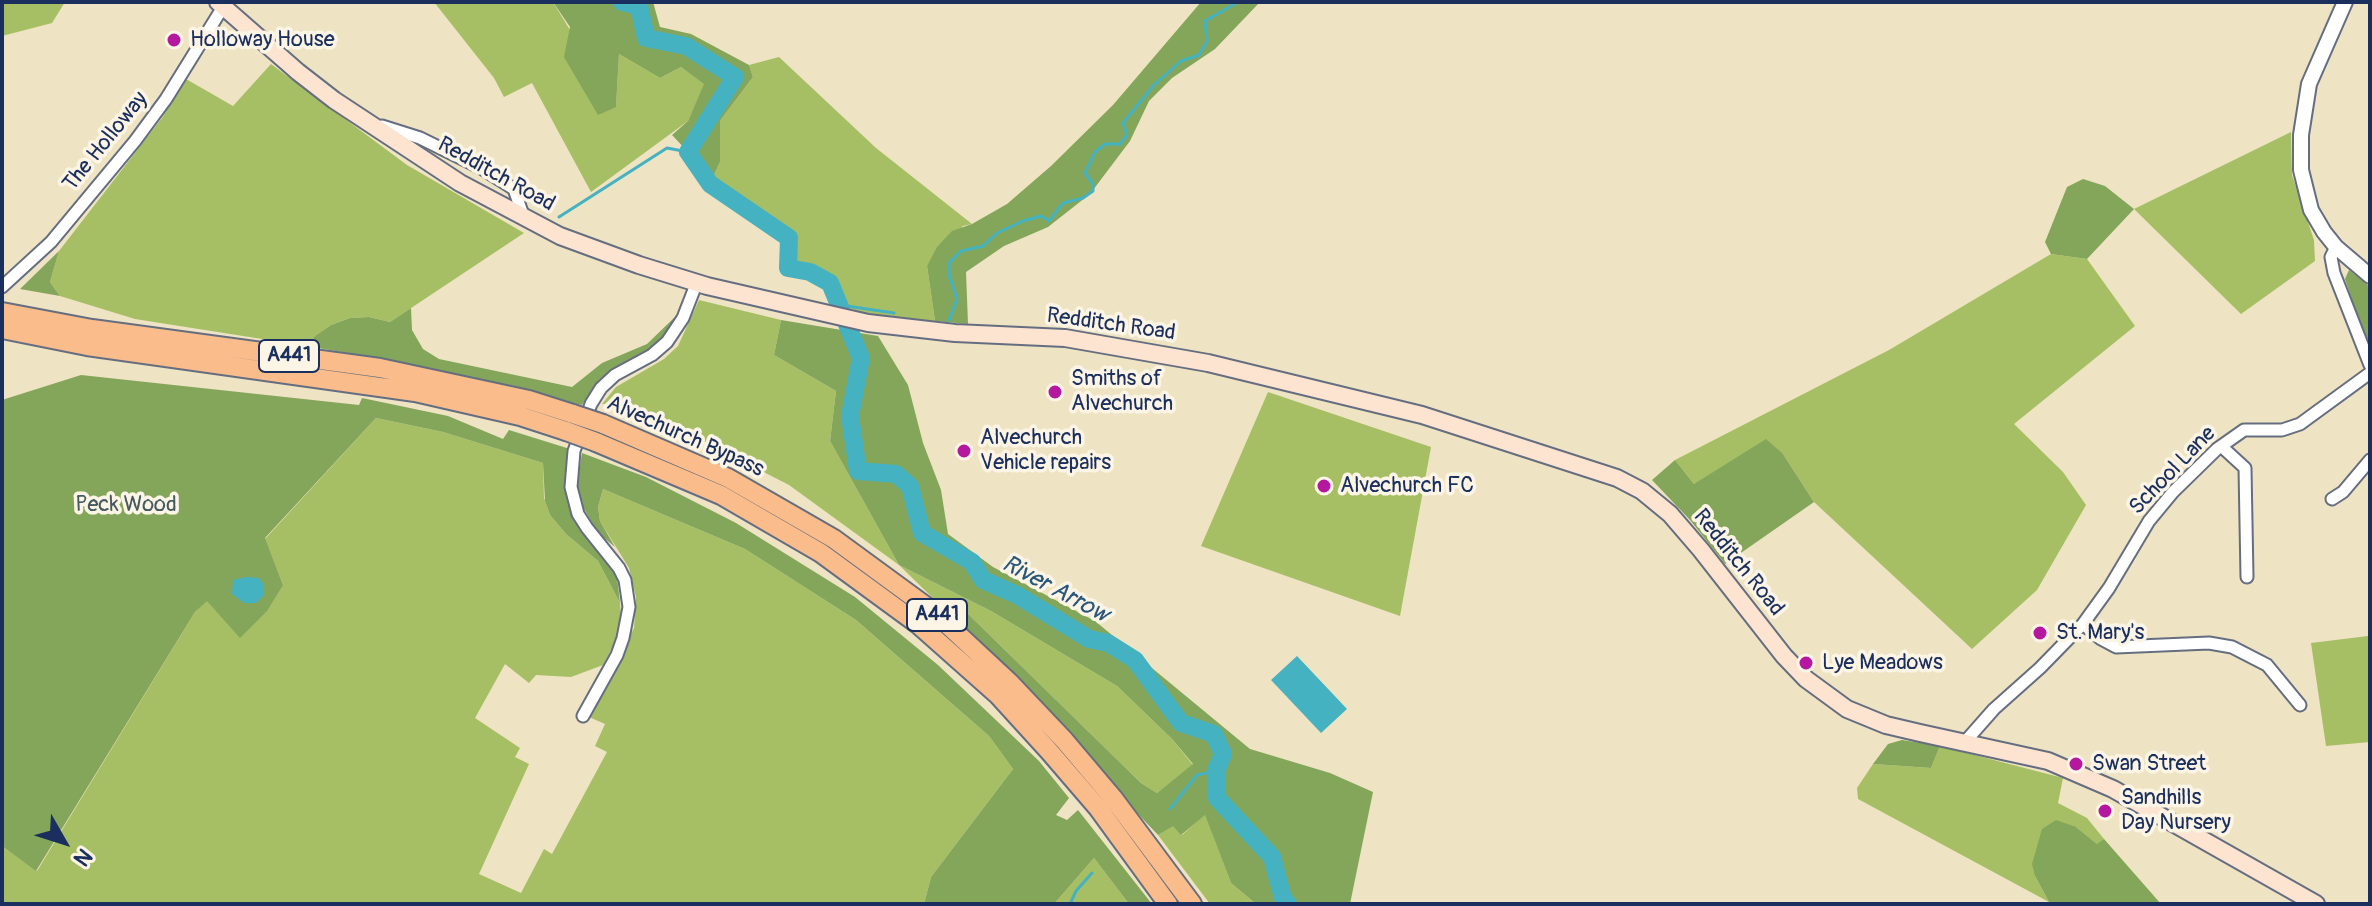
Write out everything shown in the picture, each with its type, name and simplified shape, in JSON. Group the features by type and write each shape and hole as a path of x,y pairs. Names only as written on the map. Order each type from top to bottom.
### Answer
{"highway":[{"name":"Alvechurch Bypass","path":"2,312 92,329 380,368 529,400 570,423"},
{"name":"Alvechurch Bypass","path":"2,329 87,346 401,390 520,416 570,423 728,478 834,539 935,613 1009,682 1064,740 1113,798 1192,904"},
{"name":"Alvechurch Bypass","path":"600,433 721,495 821,553 918,624 998,695 1049,751 1098,808 1168,904"}],"main road":[{"name":"Redditch Road","path":"220,5 298,72 460,183 560,236 615,256 697,282 868,323 955,333 1065,338 1208,363 1422,415 1617,478 1642,491 1670,514 1784,656 1826,696 1847,709 1886,725 1964,743"},
{"path":"1964,743 2048,761 2113,789 2316,904"}],"street":[{"path":"2345,2 2309,84 2301,135 2304,190 2311,210 2336,247 2370,276"},
{"name":"The Holloway","path":"5,284 51,242 145,128 166,99 220,5"},
{"path":"366,121 420,138 481,168 514,189 524,218"},
{"path":"2336,247 2331,257 2334,273 2370,365"},
{"path":"583,716 617,655 629,607 625,580 619,568 578,514 571,487 574,451 591,404 601,388 615,375 652,355 667,342 688,308 697,282"},
{"name":"School Lane","path":"1964,743 1994,709 2083,624 2109,588 2149,521 2173,492 2221,446 2244,430 2282,430 2300,424 2370,373"},
{"path":"2221,446 2245,468 2247,577"},
{"path":"2332,499 2343,492 2370,460"},
{"path":"2083,624 2116,647 2196,643 2232,647 2267,665 2300,705"}],"green space":[{"path":"2,2 65,2 52,23 2,36"},
{"path":"434,2 553,2 616,106 619,54 660,78 681,67 705,84 688,121 591,192 532,83 504,97 494,78"},
{"path":"553,2 653,2 660,27 691,34 749,65 753,77 720,121 720,162 710,184 672,135 688,121 704,84 681,67 660,78 619,54 616,107 598,115 564,57 570,27"},
{"path":"1201,2 1260,2 1215,49 1172,78 1149,101 1130,141 1090,194 1048,227 1004,246 966,272 968,324 935,321 927,266 937,247 952,231 972,224 1007,204 1051,166 1113,105"},
{"path":"779,57 876,148 972,224 963,226 927,266 935,321 923,324 869,315 840,305 830,283 810,272 788,268 789,238 710,184 720,162 720,121 753,77 749,65"},
{"path":"271,64 407,165 524,233 390,322 369,317 350,318 331,325 315,337 313,347 135,319 60,296 50,282 59,251 162,118 186,79 233,106"},
{"path":"2291,132 2292,175 2314,240 2315,261 2241,314 2134,209"},
{"path":"2083,179 2105,186 2134,209 2087,259 2051,254 2045,242 2067,187"},
{"path":"59,251 50,282 60,296 20,289"},
{"path":"2051,254 2087,259 2135,326 2014,424 2063,472 2086,505 2037,590 1972,649 1814,502 1783,454 1694,484 1675,460 1889,350"},
{"path":"2349,270 2370,287 2370,345 2345,279"},
{"path":"699,300 781,320 774,355 836,391 830,441 899,565 789,485 627,402 602,404 616,387 664,359 678,346"},
{"path":"411,308 412,330 423,349 439,359 572,387 602,363 647,344 677,315 663,340 650,351 626,361 599,380 582,405 392,361 313,347 314,337 331,325 350,318 369,317 390,322"},
{"path":"781,320 878,336 908,385 923,443 941,490 948,534 993,567 1095,621 1250,749 1330,773 1373,792 1350,904 1256,904 1231,883 1205,815 1181,835 1173,826 1158,835 941,606 961,607 1141,783 1157,793 1193,764 1172,739 1117,686 991,611 899,565 830,441 836,391 774,355"},
{"name":"Peck Wood","path":"81,375 359,405 362,398 448,416 503,439 509,430 570,449 568,495 581,529 603,553 617,577 620,603 598,561 566,534 550,515 545,501 543,463 443,432 376,418 265,538 283,585 267,611 240,638 207,601 195,612 36,871 2,846 2,400"},
{"path":"1268,392 1431,447 1400,616 1201,546"},
{"path":"376,418 443,432 543,463 544,498 550,515 566,534 598,561 620,603 622,629 603,665 571,677 536,675 529,683 505,664 475,718 520,748 515,757 529,764 479,874 521,893 544,849 552,854 607,752 595,746 605,724 589,717 634,628 636,597 629,568 600,521 598,507 603,489 745,549 856,620 989,736 1013,769 931,877 924,904 2,904 2,846 37,871 195,612 206,601 283,585 265,539"},
{"path":"1766,439 1783,454 1814,502 1725,564 1690,520 1652,480 1675,460 1694,484"},
{"path":"582,453 646,477 736,523 855,597 938,665 1039,761 1069,798 1056,815 1067,820 1078,810 1152,904 1129,904 1094,858 1054,904 924,904 931,877 1013,769 989,736 856,620 745,549 603,489 598,507 600,521 615,547 598,533 583,507 577,486"},
{"path":"899,565 991,611 1117,686 1172,739 1193,765 1157,793 1141,783 961,607 941,606"},
{"path":"2370,573 2370,742 2326,746 2311,643 2368,636"},
{"path":"1902,740 1940,746 1931,768 1873,764 1888,744"},
{"path":"1940,746 2063,778 2058,803 2087,818 2104,839 2098,845 2076,827 2035,876 2049,902 1858,799 1857,788 1873,764 1931,768"},
{"path":"1205,814 1231,883 1256,904 1210,904 1158,835 1173,825 1182,835"},
{"path":"2056,820 2076,827 2097,844 2104,839 2161,904 2049,902 2032,864 2042,829"},
{"path":"1094,858 1129,904 1054,904"}],"water":[{"path":"259,578 264,585 263,596 256,603 244,603 232,594 233,580"},
{"path":"1297,656 1347,709 1321,733 1271,680"}],"waterway":[{"name":"River Arrow","path":"622,2 639,6 646,38 686,46 735,77 688,152 710,184 789,238 788,268 810,272 830,283 861,358 850,416 858,471 896,474 910,486 922,533 972,562 983,580 1017,595 1089,639 1108,643 1135,660 1181,723 1214,734 1223,754 1216,771 1217,798 1272,857 1283,898 1288,904"},
{"path":"949,320 957,299 949,275 949,263 961,251 983,246 997,233 1023,221 1041,216 1049,221 1063,203 1083,198 1093,191 1093,184 1085,173 1095,152 1105,144 1120,144 1127,135 1123,123 1154,85 1181,61 1199,55 1207,41 1205,21 1238,2"},
{"path":"559,217 667,148 688,152"},
{"path":"840,305 894,313"},
{"path":"1170,809 1197,775 1216,771"},
{"path":"1070,904 1076,891 1092,873"}],"place":[{"name":"Holloway House","path":"174,40"},
{"name":"Smiths of Alvechurch","path":"1055,392"},
{"name":"Alvechurch Vehicle repairs","path":"964,451"},
{"name":"Alvechurch FC","path":"1324,486"},
{"name":"St. Mary's","path":"2040,633"},
{"name":"Lye Meadows","path":"1806,663"},
{"name":"Swan Street","path":"2076,764"},
{"name":"Sandhills Day Nursery","path":"2105,811"}]}
